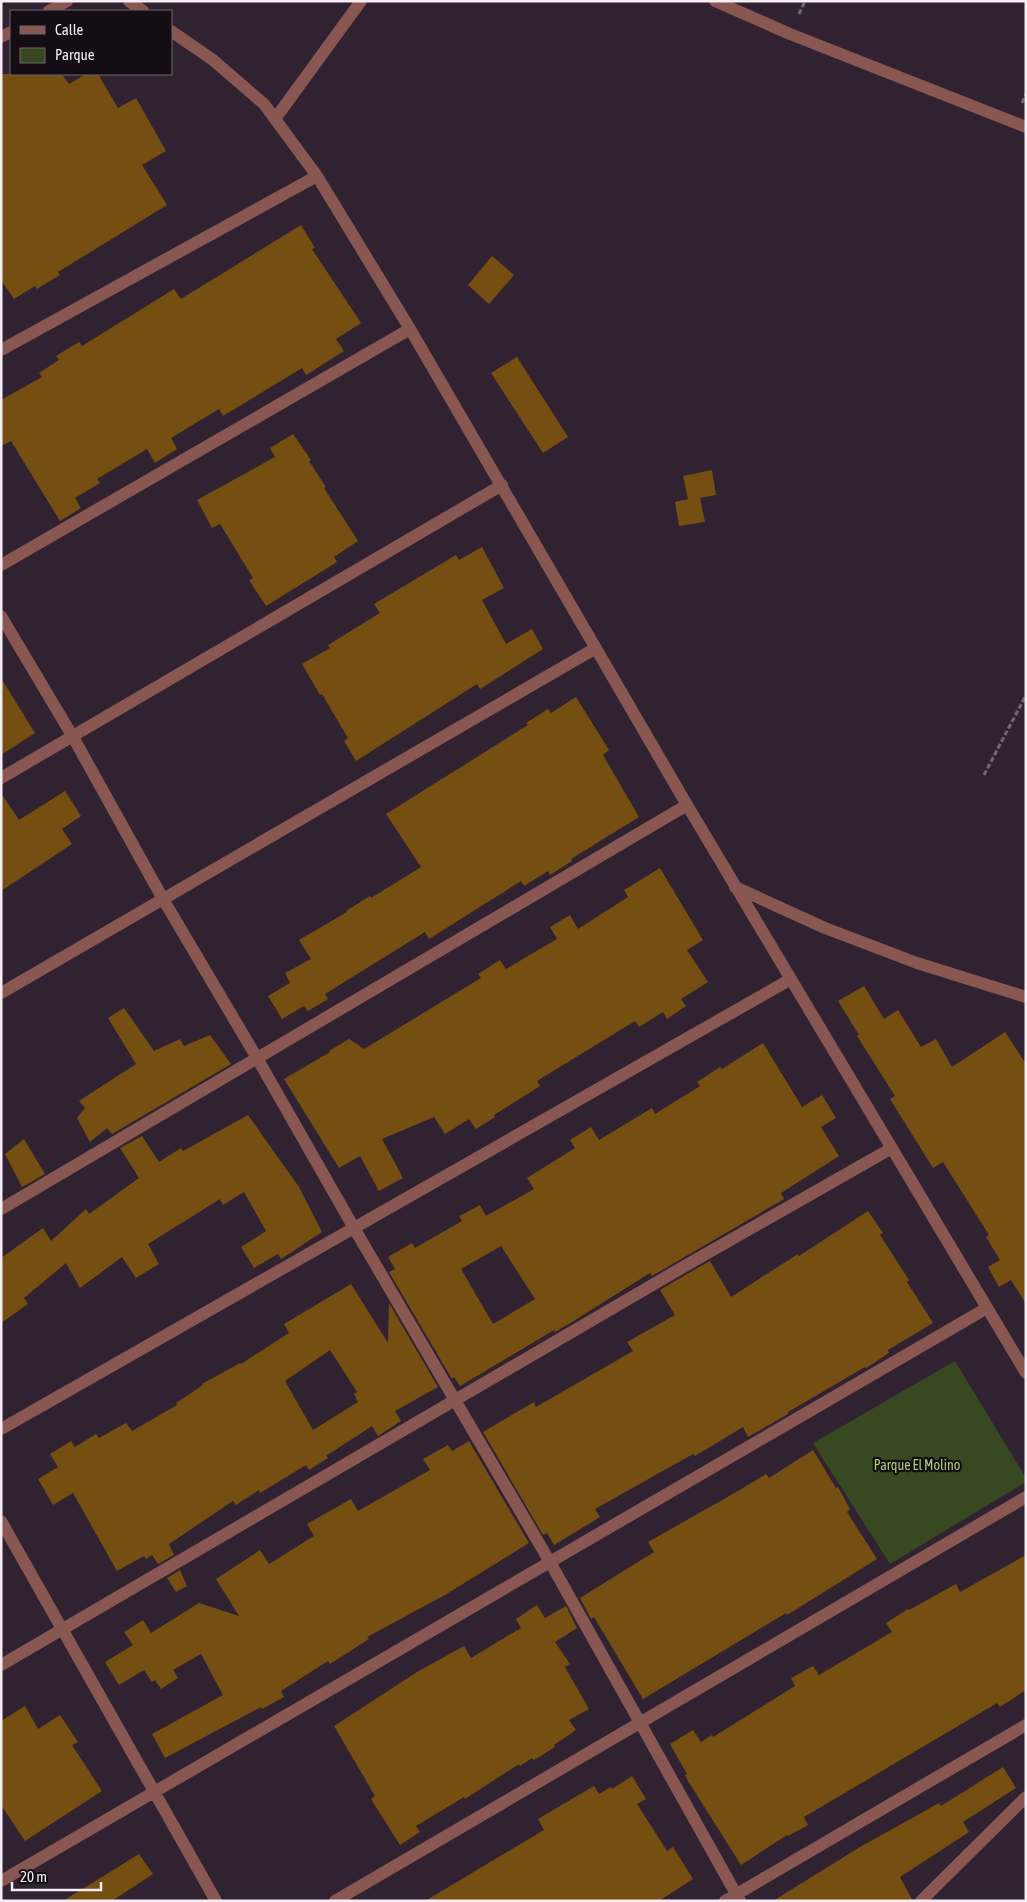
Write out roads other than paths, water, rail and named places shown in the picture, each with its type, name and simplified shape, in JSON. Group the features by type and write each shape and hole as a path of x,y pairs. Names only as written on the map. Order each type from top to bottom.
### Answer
{"street":[{"path":"51,10 67,1"},
{"path":"128,1 142,10"},
{"path":"275,120 361,1"},
{"path":"715,1 790,34 1026,127"},
{"path":"172,32 213,60 264,104 317,176 502,485 687,805 1026,1373"},
{"path":"1,350 317,176"},
{"path":"1,565 410,329"},
{"path":"1,778 502,485"},
{"path":"1,616 73,737 163,899 550,1562 640,1722 734,1899 1026,1725"},
{"path":"1,993 596,648"},
{"path":"1,1209 687,805"},
{"path":"736,887 825,928 917,963 1026,997"},
{"path":"1,1429 791,979"},
{"path":"1,1665 690,1263 892,1148"},
{"path":"1,1881 987,1308"},
{"path":"335,1901 1026,1497"},
{"path":"1,1521 216,1901"},
{"path":"921,1901 1026,1797"}],"park label":[{"name":"Parque El Molino","path":"917,1465"}]}
